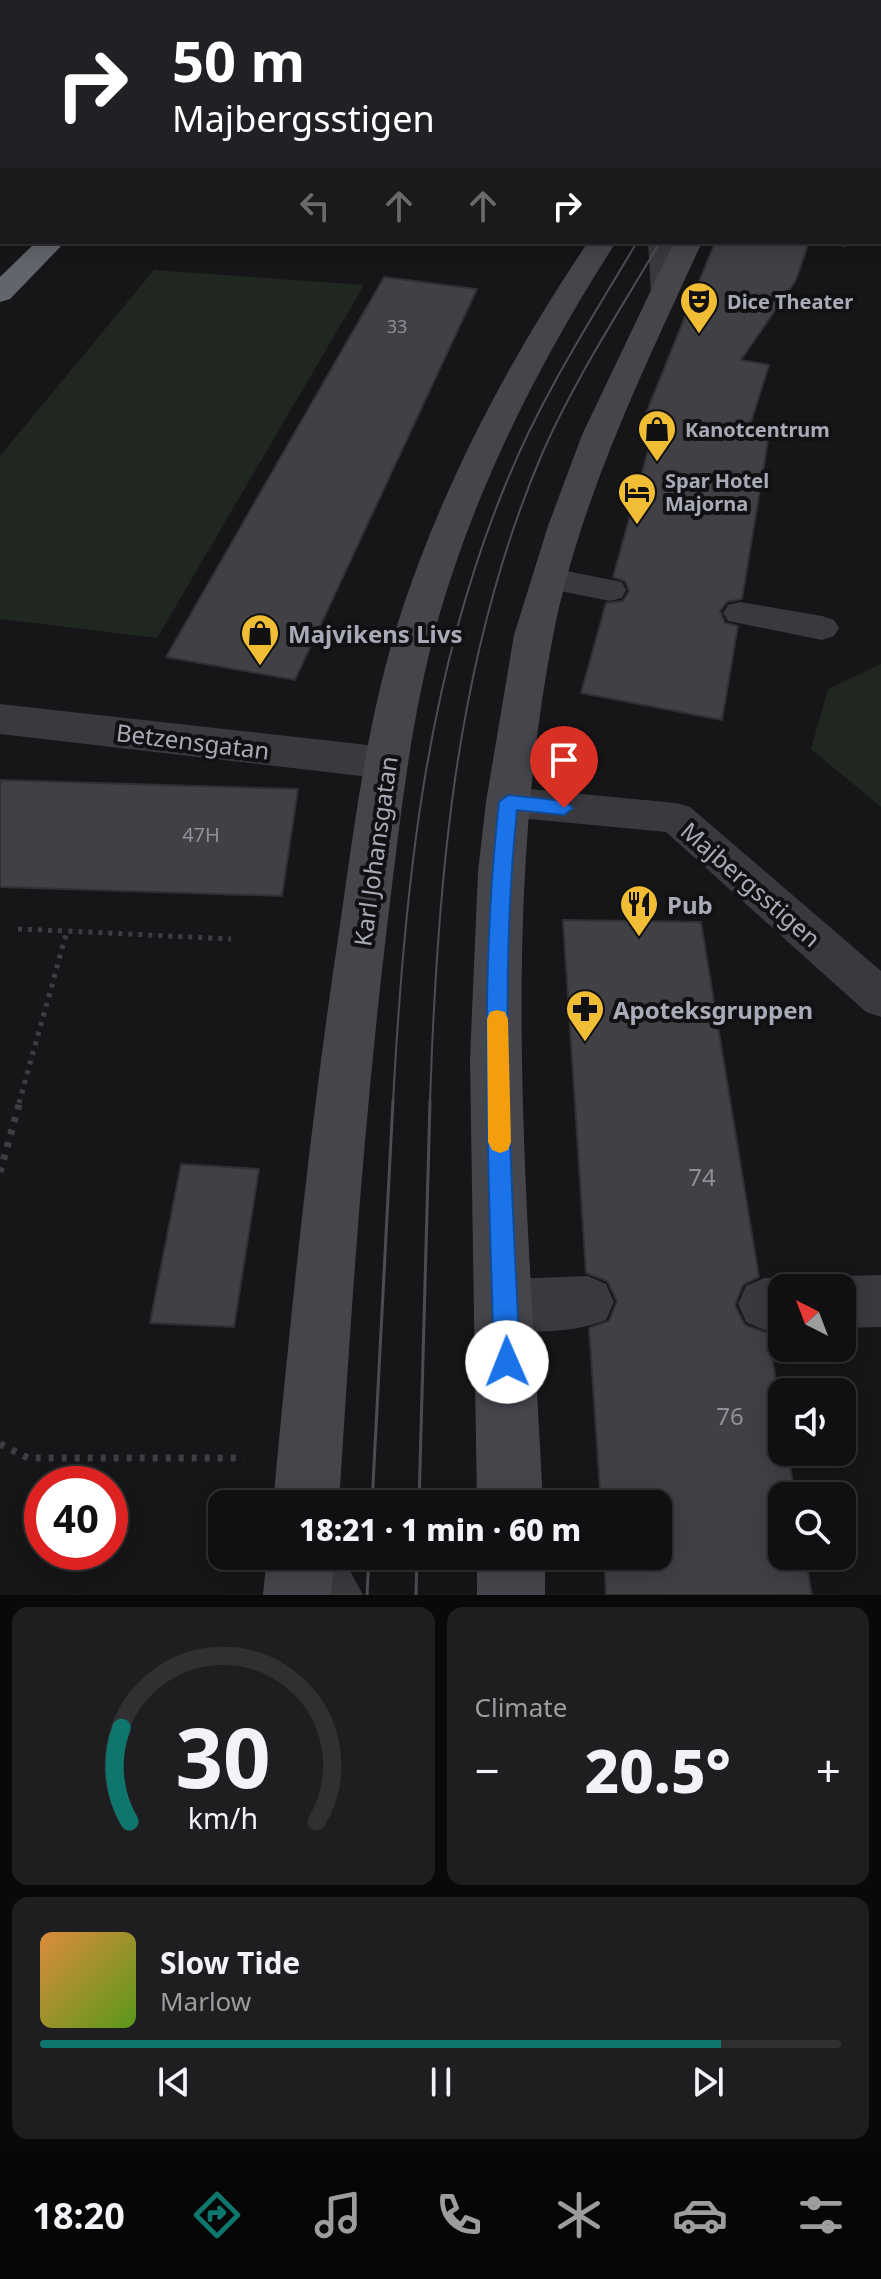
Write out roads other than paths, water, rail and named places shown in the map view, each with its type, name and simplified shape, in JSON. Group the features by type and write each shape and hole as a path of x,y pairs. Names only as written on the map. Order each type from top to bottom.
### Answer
{"highway":[{"path":"0,293 49,244"}],"street":[{"path":"510,1490 496,1060 501,872 508,802 534,635 551,579 598,435 687,244"},
{"name":"Karl Johansgatan","path":"307,1490 352,1005 386,763 408,659 438,561 479,458 544,331 602,246"},
{"name":"Betzensgatan","path":"0,719 386,763"},
{"path":"297,1595 300,1570"},
{"path":"511,1570 511,1595"}],"lane":[{"path":"659,244 663,293"},
{"path":"551,579 610,590"},
{"path":"740,613 822,628"},
{"name":"Majbergsstigen","path":"508,802 676,818 881,998"},
{"path":"856,1302 881,1301"},
{"path":"506,1305 588,1302"},
{"path":"317,1570 334,1595"}],"tram line":[{"path":"393,1103 412,865 423,787 456,632 479,556 520,450 568,359 636,244"},
{"path":"430,1103 438,938 446,855 470,691 489,610 512,531 542,454 598,346 659,244"},
{"path":"373,1490 393,1101"},
{"path":"419,1490 430,1101"},
{"path":"367,1595 368,1570"},
{"path":"416,1595 417,1570"}],"place":[{"name":"Dice Theater","path":"699,335"},
{"name":"Kanotcentrum","path":"657,463"},
{"name":"Spar Hotel Majorna","path":"637,526"},
{"name":"Majvikens Livs","path":"260,667"},
{"name":"Pub","path":"639,938"},
{"name":"Apoteksgruppen","path":"585,1043"}]}
